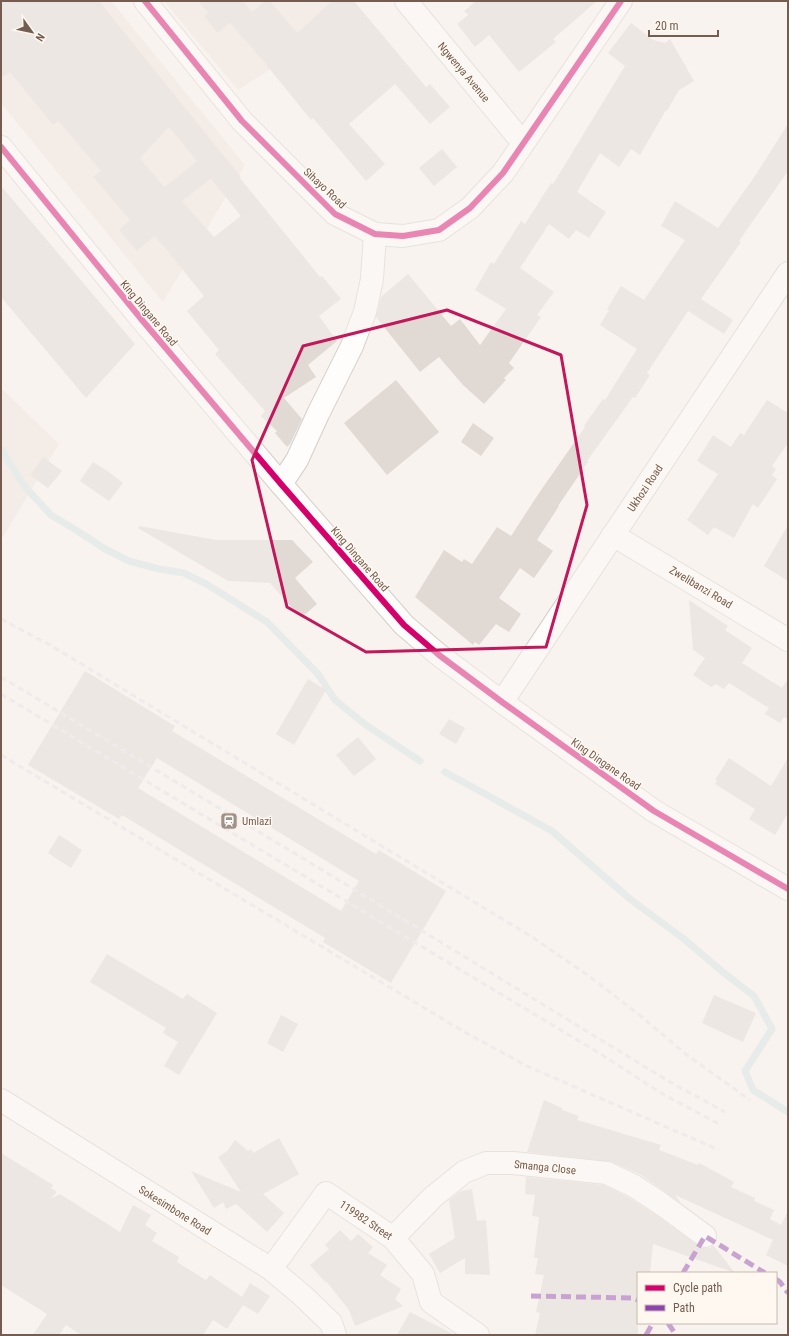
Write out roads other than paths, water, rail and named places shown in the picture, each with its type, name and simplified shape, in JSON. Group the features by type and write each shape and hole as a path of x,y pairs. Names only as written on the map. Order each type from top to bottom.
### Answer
{"street":[{"name":"Sihayo Road","path":"145,1 242,121 335,214 375,234 403,236 439,230 470,208 504,173 620,1"},
{"name":"Ngwenya Avenue","path":"406,1 523,143"},
{"name":"King Dingane Road","path":"1,147 142,320 281,484 404,624 439,655 654,811 788,890"},
{"path":"281,484 297,460 352,346 365,312 372,279 375,234"},
{"name":"Ukhozi Road","path":"502,702 788,273"},
{"name":"Zwelibanzi Road","path":"613,535 788,640"},
{"name":"Sokesimbone Road","path":"1,1100 271,1269 303,1296 331,1323 335,1335"},
{"name":"Smanga Close","path":"393,1238 439,1192 464,1172 486,1163 513,1163 607,1173 634,1186 705,1236"},
{"name":"119982 Street","path":"271,1269 326,1193 393,1238 423,1274 431,1302 478,1335"}],"waterway":[{"path":"1,449 25,487 51,515 105,549 129,561 159,569 184,573 208,585 267,622 318,674 335,700 366,725 420,761"},
{"path":"445,772 552,831 630,899 684,939 754,996 772,1029 745,1071 753,1090 788,1112"}],"railway":[{"path":"1,619 50,645 532,937 589,976 637,1013 687,1055 750,1100"},
{"path":"1,677 329,874 670,1082 725,1112"},
{"path":"1,694 604,1056 659,1092 719,1124"},
{"path":"1,755 468,1034 527,1066 719,1150"}],"place":[{"name":"Umlazi","path":"229,821"}]}
